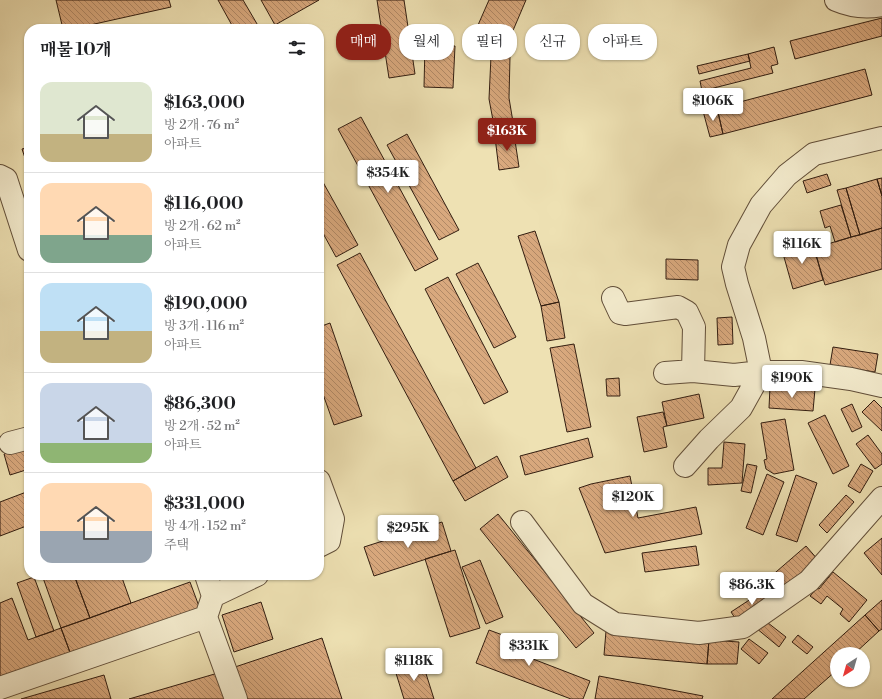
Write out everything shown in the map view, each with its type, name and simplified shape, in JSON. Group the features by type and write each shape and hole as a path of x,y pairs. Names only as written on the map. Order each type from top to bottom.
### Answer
{"street":[{"path":"836,0 848,5 882,5"},
{"path":"685,466 741,408 761,372 754,338 733,266 739,245 761,205 787,175 814,154 882,138"},
{"path":"0,176 6,179 24,223"},
{"path":"613,298 620,313 625,314 678,307 687,312 694,327 693,372"},
{"path":"665,373 693,372 734,375 761,372 801,372 851,379 882,386"},
{"path":"324,495 332,519 329,541 324,544"},
{"path":"522,522 583,604 615,624 699,632 742,626 810,581 882,498"},
{"path":"208,580 213,596 206,617 236,699"},
{"path":"213,596 247,580"},
{"path":"0,688 206,617"}],"building":[{"path":"56,0 169,0 171,7 94,24 62,24"},
{"path":"218,0 243,0 257,24 231,24"},
{"path":"261,0 319,0 277,24 274,24"},
{"path":"377,0 404,0 408,24 399,24 399,60 413,60 415,74 389,78 386,60 391,60 391,24 381,24"},
{"path":"489,0 526,0 516,24 478,24"},
{"path":"882,18 882,36 795,59 790,41"},
{"path":"455,46 453,88 424,87 425,60 454,60"},
{"path":"774,47 778,64 771,66 773,73 702,91 700,81 751,68 748,54"},
{"path":"748,54 750,61 699,74 697,66"},
{"path":"491,60 510,60 509,98 514,128 495,131 489,99"},
{"path":"865,69 872,95 723,134 717,108"},
{"path":"717,108 723,134 710,137 703,111"},
{"path":"361,117 438,259 415,271 338,129"},
{"path":"407,134 459,230 439,240 387,145"},
{"path":"514,134 519,167 499,170 495,137"},
{"path":"827,174 831,185 807,193 803,181"},
{"path":"882,178 882,196 877,179"},
{"path":"877,179 882,196 882,228 860,235 846,188"},
{"path":"324,184 358,245 336,257 324,235"},
{"path":"846,188 860,235 851,237 837,190"},
{"path":"841,205 851,237 835,242 830,226 825,228 820,211"},
{"path":"882,228 882,269 825,285 814,248"},
{"path":"535,231 559,302 541,306 518,236"},
{"path":"812,241 823,280 793,289 782,250"},
{"path":"360,253 476,468 453,481 337,265"},
{"path":"666,259 698,260 698,280 666,279"},
{"path":"478,263 516,337 494,348 456,274"},
{"path":"448,277 508,392 484,404 425,289"},
{"path":"559,302 565,338 547,341 541,306"},
{"path":"732,317 733,344 718,345 717,318"},
{"path":"330,323 362,416 334,425 324,397 324,325"},
{"path":"574,344 591,427 567,432 550,348"},
{"path":"833,347 878,354 875,372 830,365"},
{"path":"619,378 620,396 607,396 606,379"},
{"path":"770,387 815,389 813,411 769,408"},
{"path":"699,394 704,418 667,426 662,402"},
{"path":"874,400 882,408 882,431 862,412"},
{"path":"852,404 862,427 852,432 841,409"},
{"path":"663,412 667,426 663,427 667,447 644,452 637,417"},
{"path":"825,415 849,466 833,474 808,423"},
{"path":"785,419 794,470 774,474 766,469 764,460 767,459 761,423"},
{"path":"868,435 882,454 882,464 875,469 856,444"},
{"path":"588,438 593,457 525,475 520,456"},
{"path":"724,442 745,444 742,483 708,485 708,468 722,468"},
{"path":"24,448 24,471 10,475 4,454"},
{"path":"497,456 508,477 465,501 453,481"},
{"path":"747,464 757,466 751,493 741,491"},
{"path":"861,464 873,471 860,493 848,486"},
{"path":"767,474 784,482 763,535 746,528"},
{"path":"796,475 817,483 797,542 776,535"},
{"path":"630,476 638,518 696,507 702,534 605,553 579,488"},
{"path":"24,493 24,527 0,536 0,502"},
{"path":"846,495 854,502 827,533 819,525"},
{"path":"498,514 594,633 576,648 480,529"},
{"path":"442,522 451,551 374,576 364,547"},
{"path":"882,538 882,575 864,553"},
{"path":"696,546 699,565 645,572 642,553"},
{"path":"806,546 819,561 782,593 769,578"},
{"path":"455,550 480,628 450,637 425,559"},
{"path":"480,560 503,617 486,624 462,567"},
{"path":"833,572 867,600 849,622 840,614 843,609 827,596 821,604 810,596 817,588 819,589"},
{"path":"26,580 35,580 54,631 36,637 17,583"},
{"path":"44,580 76,580 90,618 61,628"},
{"path":"76,580 123,580 131,603 90,618"},
{"path":"190,582 200,609 71,655 61,628"},
{"path":"766,589 774,600 739,624 731,612"},
{"path":"12,598 28,640 61,628 71,655 0,680 0,603"},
{"path":"882,600 882,629 879,631 865,615"},
{"path":"261,602 273,639 234,652 222,615"},
{"path":"865,615 879,631 862,647 830,647 830,676 804,699 772,699"},
{"path":"763,619 786,637 779,647 756,628"},
{"path":"489,630 527,644 525,647 536,651 533,659 590,681 583,699 571,699 476,663"},
{"path":"606,631 709,640 707,664 604,655"},
{"path":"798,635 813,647 807,654 792,642"},
{"path":"322,638 342,699 245,699 235,667"},
{"path":"749,639 768,653 759,664 741,649"},
{"path":"709,640 739,642 737,664 707,664"},
{"path":"422,661 434,699 404,699 395,670"},
{"path":"218,673 226,699 129,699"},
{"path":"104,675 111,699 21,699"},
{"path":"599,676 703,696 702,699 595,699"}]}
